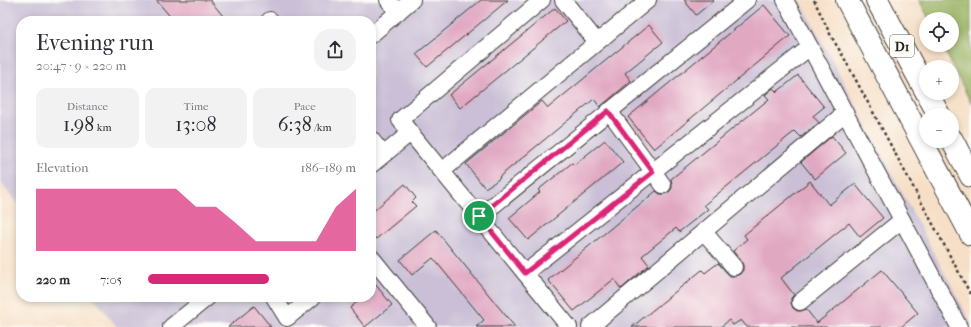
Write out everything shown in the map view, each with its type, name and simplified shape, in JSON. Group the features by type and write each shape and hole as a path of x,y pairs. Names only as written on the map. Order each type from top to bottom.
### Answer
{"highway":[{"name":"D1","path":"847,0 971,234"},
{"name":"D1","path":"877,0 919,79"},
{"path":"956,148 971,176"}],"lane":[{"path":"376,28 393,6 412,0"},
{"path":"542,0 400,120 569,327"},
{"path":"563,0 597,42"},
{"path":"442,171 648,0"},
{"path":"479,216 747,0"},
{"path":"785,0 902,220 953,324"},
{"path":"525,273 810,47"},
{"path":"608,111 663,185"},
{"path":"590,327 845,113"},
{"path":"376,160 410,132"},
{"path":"376,145 383,154"},
{"path":"800,302 902,220"},
{"path":"704,232 734,267"},
{"path":"376,263 428,327"},
{"path":"171,327 202,302"},
{"path":"275,302 281,324 307,302"}],"path":[{"path":"814,0 831,36 971,295"}],"shaded area":[{"path":"0,0 800,0 971,323 971,327 117,327 97,302 376,302 376,16 16,16 16,202 0,182"}],"green space":[{"path":"919,0 971,0 971,103 959,79 959,60 950,60 946,52 959,52 959,12 925,12"}],"building":[{"path":"156,0 210,0 223,16 170,16"},
{"path":"481,0 508,0 427,67 416,54"},
{"path":"684,0 714,0 696,15"},
{"path":"764,5 790,36 654,149 628,117"},
{"path":"555,8 566,21 460,108 449,95"},
{"path":"649,25 663,42 625,73 631,81 600,107 594,99 499,177 500,178 485,188 466,164 542,101 548,108"},
{"path":"798,75 824,107 813,116 819,123 801,137 795,131 704,205 708,209 679,232 676,228 642,256 649,265 621,289 614,279 574,311 548,280 656,191 660,194 669,192 672,188 671,179 769,99 765,95 773,88 777,92"},
{"path":"832,136 846,153 815,179 801,162"},
{"path":"605,140 623,162 528,240 509,218 540,192 538,190 572,163 574,165"},
{"path":"810,181 829,205 855,184 883,218 860,237 849,223 781,278 794,295 791,298 793,308 797,311 806,309 817,323 882,270 918,313 901,327 747,327 741,320 733,325 729,320 721,327 632,327 702,270 705,273 718,263 730,276 740,274 743,270 743,265 733,251 747,239 744,235"},
{"path":"405,184 416,198 412,202 416,206 376,239 376,209"},
{"path":"436,230 515,327 476,327 484,320 433,258 412,275 400,260"},
{"path":"376,285 392,305 365,327 350,308 357,302 376,302"},
{"path":"254,306 271,327 228,327"}],"route":[{"path":"608,111 653,172 525,273 479,216 608,111"}]}
